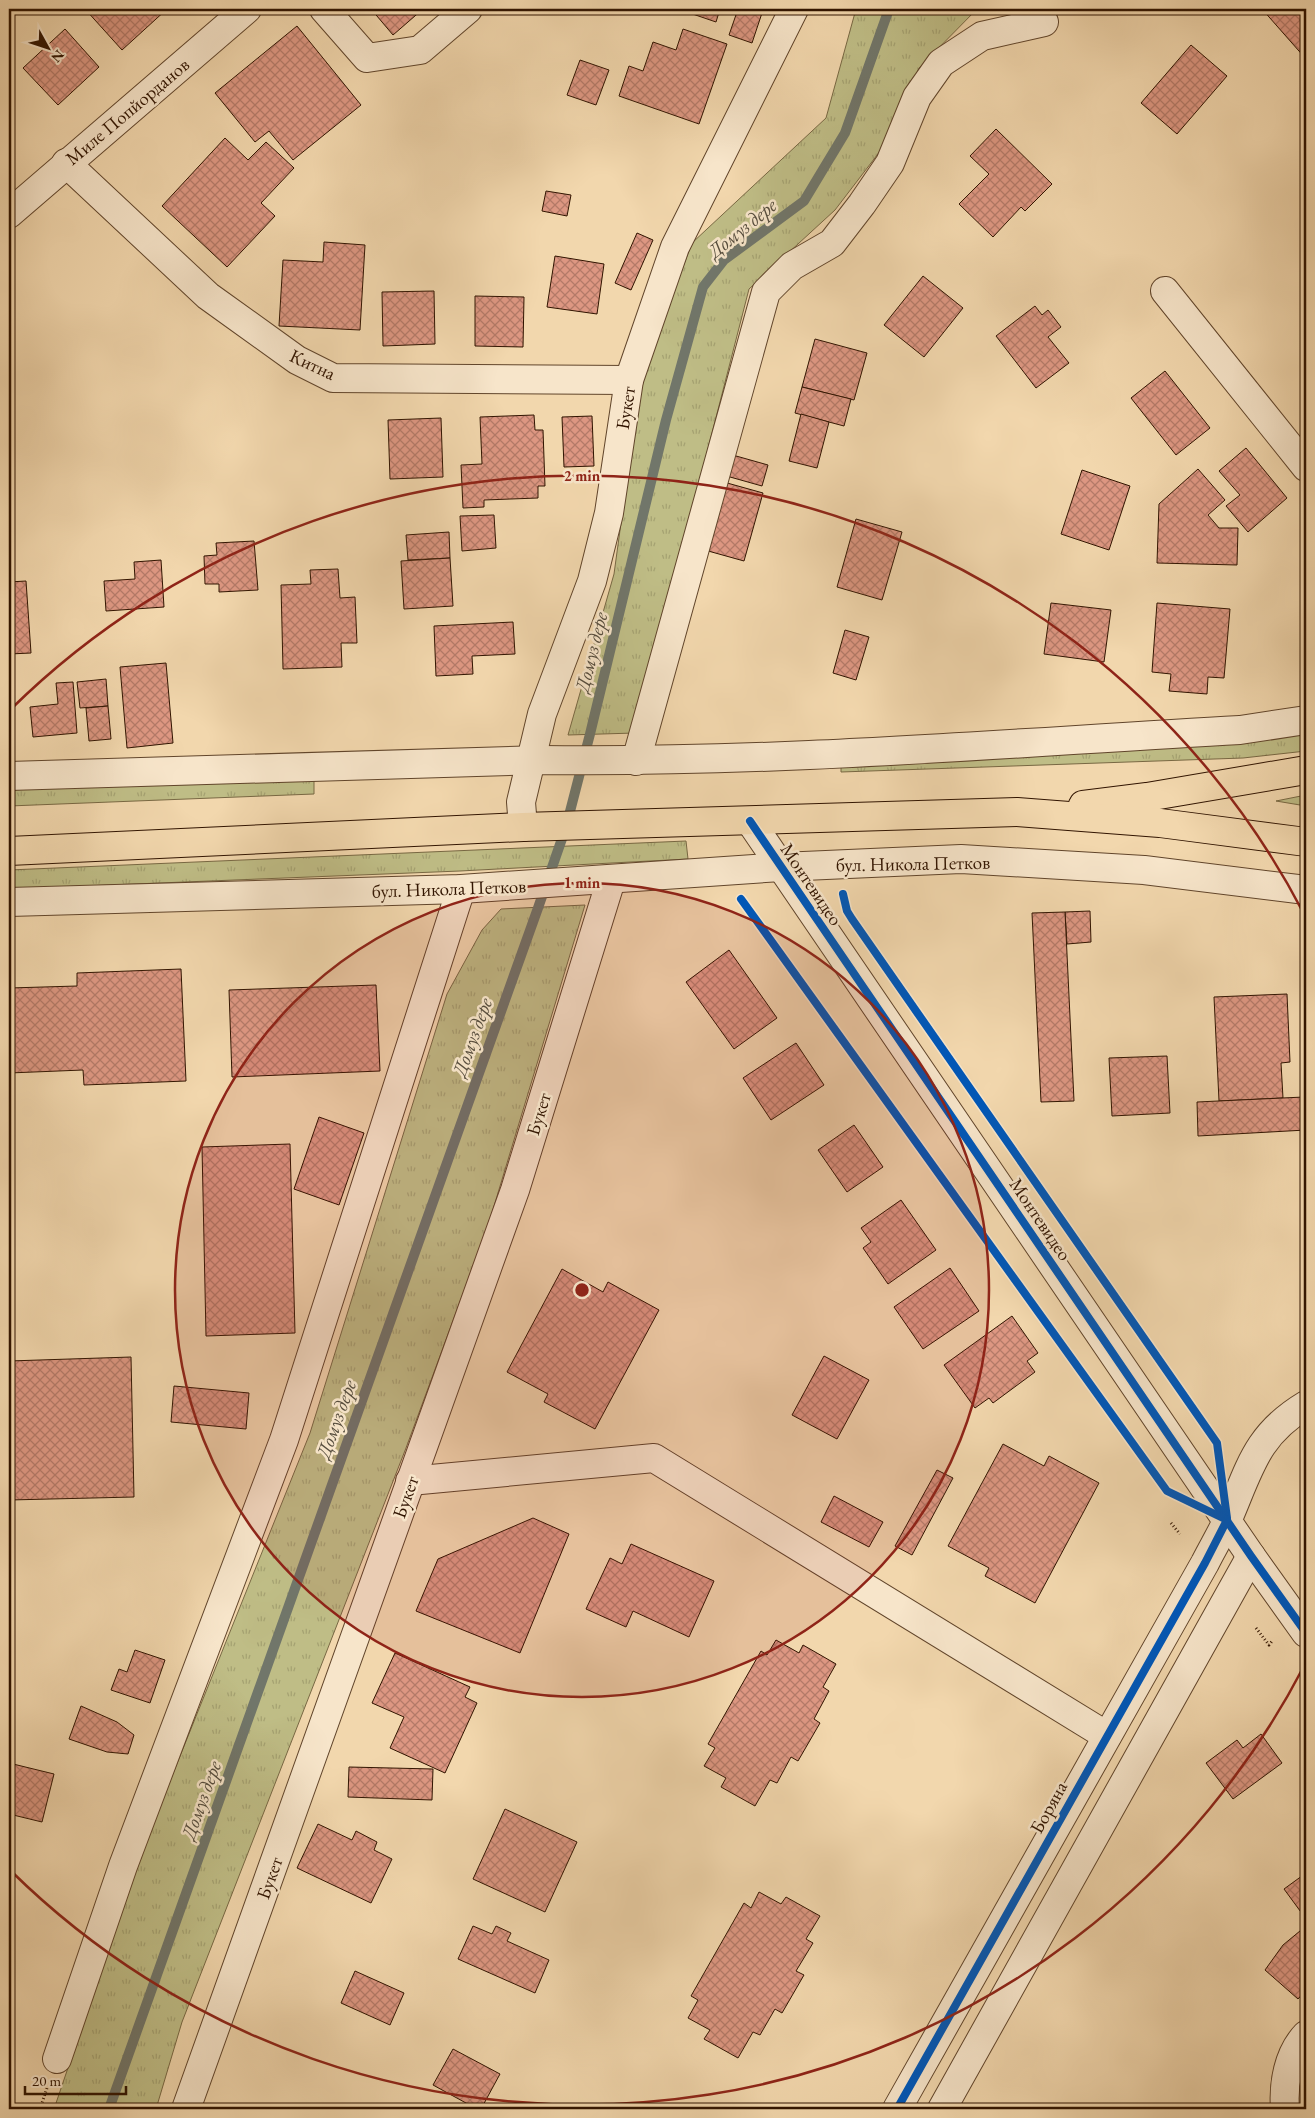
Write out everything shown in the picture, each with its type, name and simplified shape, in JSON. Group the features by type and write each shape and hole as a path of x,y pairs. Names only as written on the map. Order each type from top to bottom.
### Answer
{"highway":[{"path":"9,851 523,828 1017,812 1146,798 1306,770"},
{"path":"1017,812 1160,822 1306,842"}],"street":[{"name":"Миле Попйорданов","path":"9,214 247,9"},
{"path":"324,9 367,58 420,50 468,9"},
{"name":"Букет","path":"523,828 521,802 535,760 542,714 592,581 609,513 629,380 674,247 794,9"},
{"path":"631,761 766,292 792,266 832,242 862,204 890,163 917,97 941,63 982,36 1044,22"},
{"name":"Китна","path":"66,163 208,296 297,360 333,378 629,380"},
{"path":"1165,291 1306,468"},
{"path":"9,776 535,760 631,761 831,755 1240,730 1306,720"},
{"name":"Монтевидео","path":"750,822 1251,1556 1306,1633"},
{"name":"бул. Никола Петков","path":"9,902 507,886 781,867 961,859 1144,870 1306,890"},
{"name":"Букет","path":"186,2109 515,1190 602,880"},
{"path":"57,2059 123,1866 284,1440 462,888"},
{"name":"Боряна","path":"897,2109 1205,1563 1227,1520 1251,1461 1266,1437 1287,1416 1306,1404"},
{"path":"410,1482 654,1458 1107,1736"},
{"path":"942,2109 1251,1556"},
{"path":"1285,2106 1287,2068 1306,2035"}],"path":[{"path":"1171,1523 1180,1534"},
{"path":"1256,1628 1269,1645"}],"green space":[{"path":"856,9 977,9 919,68 884,146 835,210 749,289 635,733 568,735 614,574 641,377 692,243 826,118"},
{"path":"1306,731 1306,751 1243,758 841,772 841,759"},
{"path":"314,776 314,794 9,806 9,789"},
{"path":"1306,795 1306,806 1276,801"},
{"path":"686,841 688,859 460,871 9,889 9,870"},
{"path":"585,905 488,1226 406,1448 182,2022 156,2109 54,2109 141,1853 310,1433 447,994 482,930 501,909"}],"building":[{"path":"85,9 167,9 122,50"},
{"path":"371,9 423,9 393,35"},
{"path":"678,9 720,9 716,22"},
{"path":"738,9 763,10 752,43 729,35"},
{"path":"1262,9 1306,9 1306,59"},
{"path":"297,26 361,105 293,160 269,131 255,142 215,93"},
{"path":"65,29 99,67 58,105 23,68"},
{"path":"683,29 727,44 699,124 619,96 629,66 643,71 653,42 676,50"},
{"path":"1191,45 1227,76 1177,134 1141,103"},
{"path":"580,60 609,70 596,105 567,95"},
{"path":"996,129 1052,184 1025,211 1021,207 993,237 959,204 989,174 970,156"},
{"path":"225,138 248,160 266,142 294,168 261,203 275,216 227,267 162,206"},
{"path":"546,191 571,195 567,216 542,211"},
{"path":"637,233 653,240 631,290 615,283"},
{"path":"324,242 365,245 360,330 279,326 283,260 323,262"},
{"path":"555,256 604,264 597,314 547,307"},
{"path":"923,276 963,308 924,357 884,325"},
{"path":"434,291 435,344 383,346 382,292"},
{"path":"475,296 524,297 523,347 475,346"},
{"path":"1035,306 1042,315 1048,310 1061,327 1048,337 1069,363 1036,388 996,336"},
{"path":"815,339 867,353 854,400 802,387"},
{"path":"1165,371 1210,428 1176,455 1131,398"},
{"path":"802,387 851,399 844,426 795,413"},
{"path":"801,414 829,422 817,468 789,461"},
{"path":"534,415 535,430 543,430 545,486 538,486 538,498 484,500 484,507 463,508 461,465 482,464 480,417"},
{"path":"592,416 594,466 564,467 562,417"},
{"path":"441,418 443,477 390,479 388,420"},
{"path":"1246,448 1287,498 1248,532 1226,506 1240,495 1219,471"},
{"path":"729,454 768,465 762,486 723,475"},
{"path":"1198,469 1225,500 1208,515 1219,528 1238,528 1237,565 1157,563 1159,504"},
{"path":"1082,470 1130,486 1109,550 1061,534"},
{"path":"720,481 763,493 744,561 701,549"},
{"path":"494,515 496,548 462,551 460,516"},
{"path":"856,519 902,532 882,600 837,587"},
{"path":"449,532 450,558 408,560 406,535"},
{"path":"254,541 258,590 219,592 219,584 205,584 204,556 217,555 216,543"},
{"path":"450,558 453,606 404,609 401,561"},
{"path":"161,560 164,607 106,611 104,581 135,579 134,562"},
{"path":"338,569 340,598 355,597 357,643 341,643 342,667 283,669 281,585 311,584 310,570"},
{"path":"26,581 31,653 9,654 9,582"},
{"path":"1051,603 1111,610 1104,662 1044,654"},
{"path":"1157,603 1230,609 1224,678 1208,677 1207,694 1169,691 1171,674 1152,672"},
{"path":"513,622 515,654 472,656 473,674 436,676 434,626"},
{"path":"845,630 869,637 856,680 833,673"},
{"path":"166,663 173,743 127,748 120,667"},
{"path":"106,679 108,706 80,708 77,682"},
{"path":"73,682 77,733 33,737 30,707 58,704 56,683"},
{"path":"108,706 111,739 89,741 86,708"},
{"path":"1090,911 1091,942 1067,944 1065,912"},
{"path":"1065,912 1074,1101 1041,1102 1032,913"},
{"path":"729,950 777,1018 734,1049 686,982"},
{"path":"181,969 186,1081 84,1085 83,1070 9,1073 9,988 77,986 77,973"},
{"path":"376,985 380,1071 232,1077 229,990"},
{"path":"1287,994 1290,1062 1281,1063 1283,1098 1219,1101 1214,997"},
{"path":"796,1043 824,1085 771,1120 743,1078"},
{"path":"1167,1056 1170,1113 1112,1116 1109,1058"},
{"path":"1304,1097 1306,1130 1198,1136 1197,1102"},
{"path":"319,1117 364,1133 339,1205 294,1189"},
{"path":"854,1125 883,1167 847,1192 818,1150"},
{"path":"290,1144 295,1333 206,1336 202,1147"},
{"path":"901,1200 936,1250 888,1284 863,1248 871,1242 861,1228"},
{"path":"950,1268 979,1311 923,1349 894,1307"},
{"path":"562,1269 603,1292 608,1282 659,1310 595,1429 544,1402 548,1394 507,1372"},
{"path":"1012,1316 1038,1353 1027,1361 1035,1372 993,1403 989,1398 975,1408 944,1365"},
{"path":"824,1356 869,1380 837,1439 792,1415"},
{"path":"131,1357 134,1497 9,1500 9,1361"},
{"path":"174,1386 249,1393 246,1429 171,1422"},
{"path":"1003,1444 1044,1466 1049,1456 1099,1483 1035,1603 985,1576 989,1568 948,1546"},
{"path":"937,1470 953,1478 912,1555 895,1546"},
{"path":"834,1496 883,1522 869,1547 821,1522"},
{"path":"533,1518 569,1534 520,1653 416,1611 438,1559"},
{"path":"631,1544 714,1581 689,1637 633,1611 626,1627 586,1609 610,1558 622,1564"},
{"path":"776,1640 799,1653 803,1645 836,1664 823,1687 829,1691 814,1719 820,1723 798,1761 791,1757 777,1783 770,1780 755,1806 721,1787 726,1778 704,1766 715,1748 708,1744 761,1651 767,1655"},
{"path":"135,1650 165,1660 150,1703 111,1690 119,1669 127,1672"},
{"path":"395,1653 470,1687 465,1697 477,1703 445,1773 390,1748 404,1717 372,1703"},
{"path":"81,1706 117,1722 134,1735 128,1754 107,1752 69,1739"},
{"path":"1261,1734 1282,1763 1233,1799 1206,1763 1237,1740 1243,1748"},
{"path":"9,1763 54,1774 42,1822 9,1814"},
{"path":"349,1767 433,1769 432,1800 348,1797"},
{"path":"505,1809 577,1842 545,1912 473,1879"},
{"path":"318,1824 352,1840 356,1831 377,1842 374,1850 392,1859 371,1903 297,1868"},
{"path":"1306,1873 1306,1919 1284,1889"},
{"path":"759,1892 781,1904 786,1897 820,1916 806,1939 813,1943 796,1971 804,1975 782,2013 775,2009 760,2035 753,2032 738,2058 704,2039 710,2030 688,2018 698,2000 691,1996 744,1903 751,1908"},
{"path":"473,1926 492,1934 496,1926 511,1933 507,1941 549,1960 535,1993 458,1959"},
{"path":"1306,1926 1306,1990 1298,1999 1265,1970 1283,1945"},
{"path":"355,1971 404,1993 390,2025 341,2003"},
{"path":"453,2049 500,2074 481,2109 477,2109 433,2085"}],"waterway":[{"name":"Домуз дере","path":"109,2109 566,827 666,420 703,287 724,260 804,201 845,133 889,9"}],"cycle path":[{"path":"750,821 1251,1556 1306,1633"},
{"path":"843,894 847,911 852,919 1217,1443 1227,1518"},
{"path":"741,899 1167,1491 1225,1519"},
{"path":"897,2109 1205,1563 1227,1520"}]}
